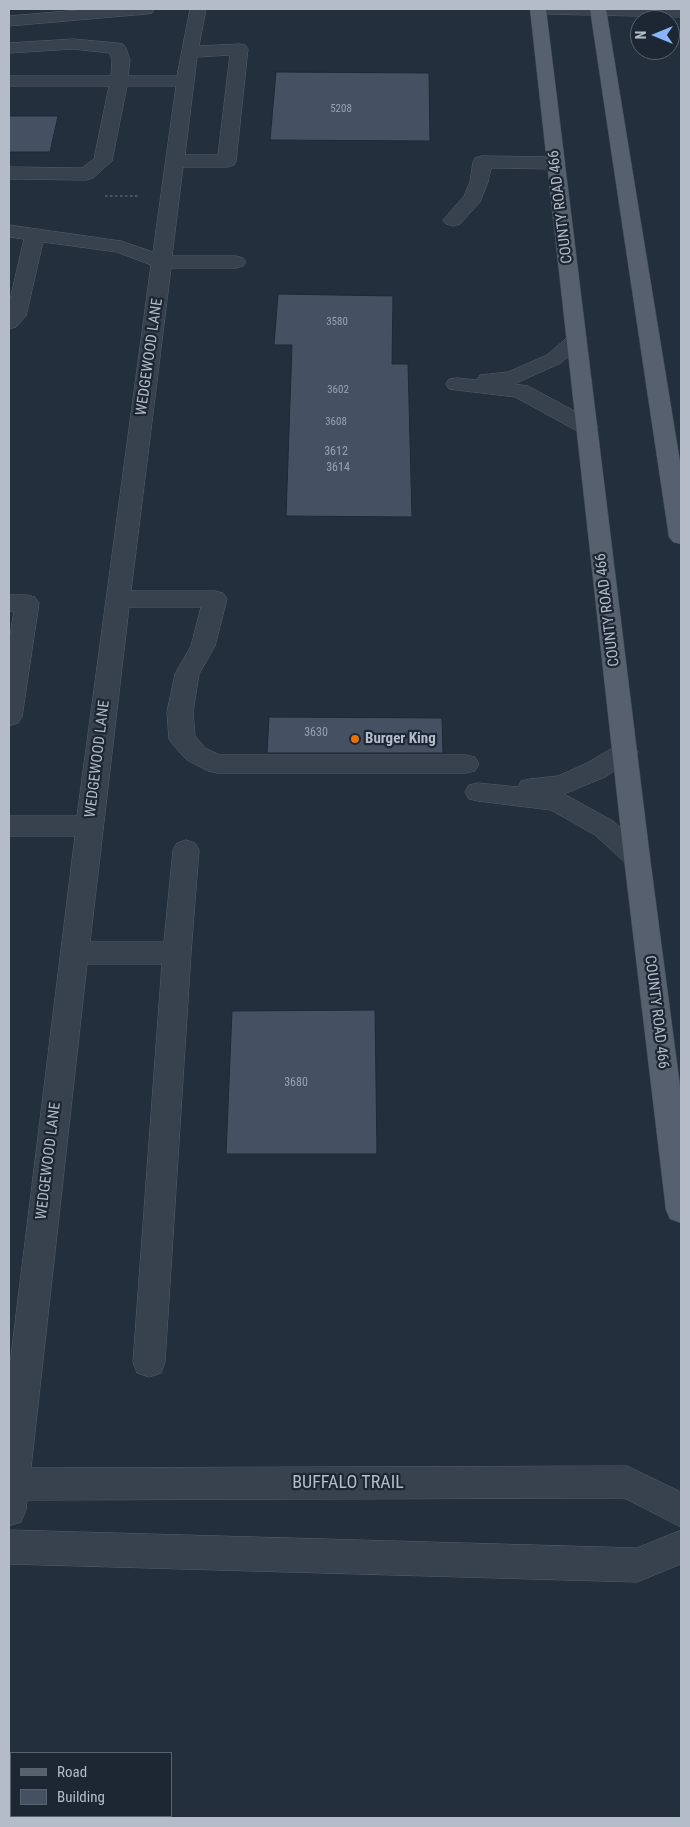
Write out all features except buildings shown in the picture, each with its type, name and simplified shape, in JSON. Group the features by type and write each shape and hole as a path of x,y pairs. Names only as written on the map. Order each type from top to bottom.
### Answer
{"main road":[{"name":"COUNTY ROAD 466","path":"538,9 637,858 681,1210"},
{"path":"598,9 681,537"}],"street":[{"path":"9,21 115,10 146,9"},
{"name":"WEDGEWOOD LANE","path":"9,1493 89,826 189,52 198,9"},
{"path":"544,9 681,12"},
{"path":"9,48 73,44 117,48 121,60 119,80 103,161 86,174 9,173"},
{"path":"175,161 227,161 239,49 189,52"},
{"path":"9,80 186,80"},
{"path":"453,220 474,198 482,162 556,163"},
{"path":"9,231 121,247 163,262 236,262"},
{"path":"9,323 16,316 35,235"},
{"path":"577,339 554,359 512,378 457,384 520,391 587,427"},
{"path":"118,599 215,599 203,646 187,674 180,712 182,739 196,754 217,764 466,764"},
{"path":"9,603 27,603 12,670 9,717"},
{"path":"625,752 596,770 562,785 478,792 557,801 604,828 637,858"},
{"path":"9,826 89,826"},
{"path":"149,1362 177,953 186,850"},
{"path":"74,953 177,953"},
{"name":"BUFFALO TRAIL","path":"9,1493 626,1482 681,1510"},
{"path":"9,1547 637,1565 681,1547"}],"place":[{"name":"Burger King","path":"355,739"}]}
